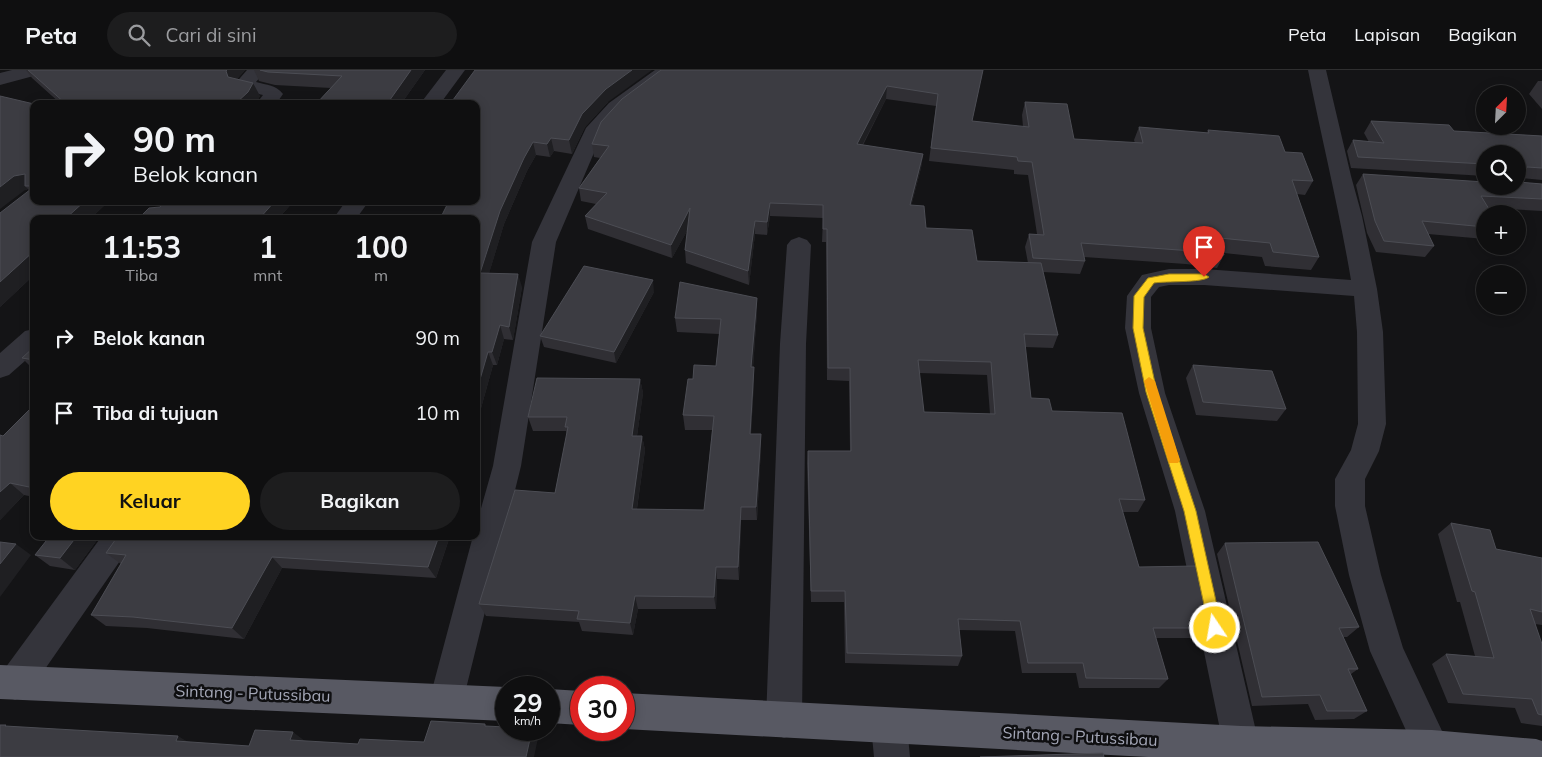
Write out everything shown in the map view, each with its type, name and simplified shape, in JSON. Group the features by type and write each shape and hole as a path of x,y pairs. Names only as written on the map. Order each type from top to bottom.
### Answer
{"highway":[{"name":"Sintang - Putussibau","path":"8,682 495,703"},
{"name":"Sintang - Putussibau","path":"635,712 784,720 891,741 1240,744 1432,748 1536,757"}],"street":[{"path":"0,79 34,70"},
{"path":"257,70 243,85 270,91 274,94 269,100"},
{"path":"433,100 456,70"},
{"path":"446,701 506,466 544,242 593,132 616,107 667,70"},
{"path":"1317,70 1349,177 1351,216 1366,289 1370,341 1372,424 1365,451 1350,479 1350,506 1364,575 1387,651 1432,748"},
{"path":"347,215 355,205"},
{"path":"784,720 793,354 799,244"},
{"path":"1240,744 1190,511 1152,392 1138,328 1139,296 1151,280 1169,277 1204,277 1366,289"},
{"path":"0,368 30,342"},
{"path":"8,682 117,540"}],"building":[{"path":"28,70 227,70 228,77 253,83 248,92 239,100 62,100"},
{"path":"260,70 411,70 390,100 320,100 342,76"},
{"path":"475,70 632,70 606,89 582,114 569,140 551,138 547,144 533,142 500,211 480,273 480,215 442,215 447,205 480,205 480,100 453,100"},
{"path":"661,70 983,70 972,121 1029,127 1025,102 1067,104 1074,139 1143,143 1139,127 1209,133 1208,130 1279,136 1285,152 1302,153 1313,181 1292,180 1319,257 1273,252 1270,243 1220,238 1224,255 1081,243 1085,261 1033,258 1029,234 1044,235 1032,162 1018,161 1017,157 931,148 938,94 887,86 857,144 923,154 910,205 924,206 926,228 972,230 977,261 1041,263 1058,335 1024,334 1031,398 1049,399 1052,411 1122,413 1145,500 1119,499 1139,567 1196,566 1209,628 1153,628 1168,679 1086,678 1083,663 1028,663 1020,621 958,619 962,656 847,653 845,591 811,591 808,451 851,451 850,368 828,368 827,229 823,229 823,205 770,203 767,222 755,221 748,271 685,250 690,208 671,245 585,216 607,193 579,188 609,146 592,144 601,122 622,99","holes":["918,360 991,362 995,414 924,412"]},
{"path":"0,96 30,103 30,186 25,186 25,174 14,176 0,187"},
{"path":"1371,121 1449,125 1454,131 1476,132 1476,135 1542,136 1542,168 1527,167 1526,170 1526,145 1476,145 1476,164 1358,157 1353,140 1384,143"},
{"path":"1363,174 1476,181 1476,195 1526,195 1526,183 1542,184 1542,199 1481,196 1486,205 1476,205 1476,226 1422,221 1434,246 1384,241 1375,221"},
{"path":"30,190 30,205 81,205 69,215 30,215 30,255 0,282 0,213"},
{"path":"162,205 271,205 263,215 142,215 149,208 160,207"},
{"path":"584,266 653,280 614,352 540,336"},
{"path":"480,273 518,274 509,327 500,325 492,352 488,352 480,379"},
{"path":"680,282 757,298 751,367 754,367 750,434 761,434 756,507 741,507 738,567 716,567 714,597 635,596 630,623 577,619 579,611 479,604 515,490 555,493 568,427 565,427 567,417 528,417 537,378 640,379 632,436 642,436 632,509 704,510 714,416 683,415 688,379 693,379 694,365 716,366 721,319 675,318"},
{"path":"30,351 30,359 22,358"},
{"path":"1193,365 1272,371 1286,409 1203,402"},
{"path":"30,409 30,487 10,483 0,492 0,435 3,436"},
{"path":"1451,523 1490,530 1496,549 1542,558 1542,612 1530,609 1542,644 1542,715 1538,714 1532,699 1463,694 1446,654 1494,658 1475,592 1472,591"},
{"path":"47,540 74,540 60,558 35,555"},
{"path":"115,540 438,540 428,567 272,557 232,628 133,617 91,615 126,555 106,553"},
{"path":"0,542 16,544 0,564"},
{"path":"1318,542 1359,627 1339,628 1358,669 1348,669 1367,711 1327,711 1320,695 1262,697 1225,543"},
{"path":"431,721 485,724 485,726 495,726 495,741 530,741 526,757 0,757 0,725 178,736 176,741 249,746 255,730 293,732 290,740 358,744 360,739 424,742"},
{"path":"1103,753 1104,757 980,757"}],"slow traffic":[{"path":"1149,381 1174,460"}],"route":[{"path":"1204,277 1169,277 1151,280 1139,296 1138,328 1152,392 1190,511 1215,628"}]}
